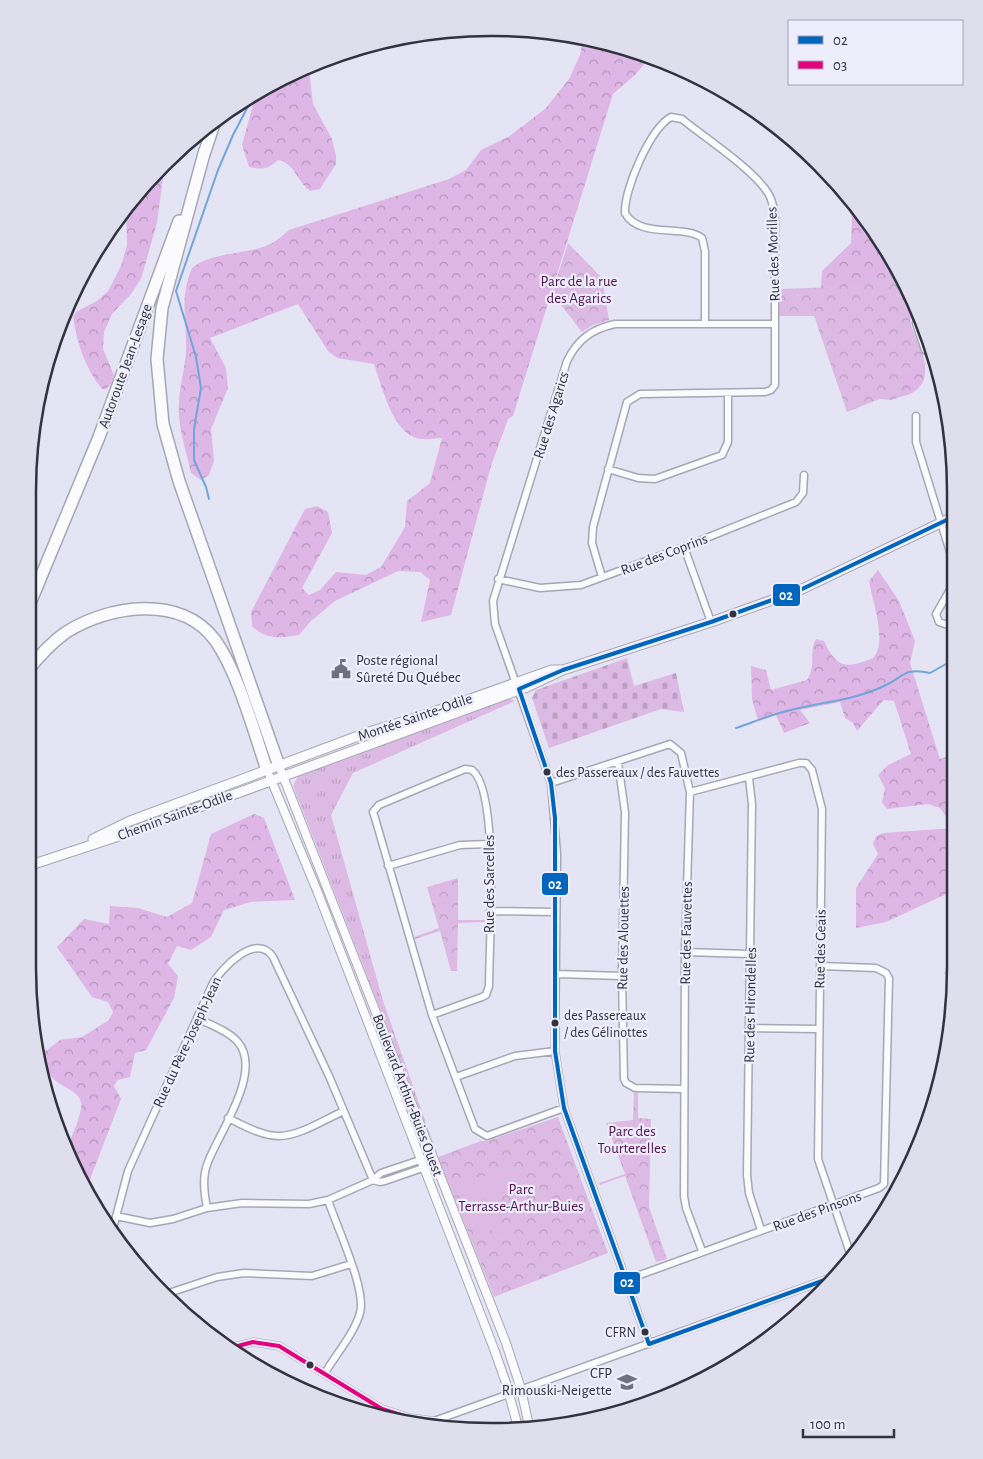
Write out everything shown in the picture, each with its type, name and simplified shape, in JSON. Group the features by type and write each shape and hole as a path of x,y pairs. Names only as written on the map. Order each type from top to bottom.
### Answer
{"highway":[{"name":"Autoroute Jean-Lesage","path":"36,589 99,437 211,132"},
{"path":"205,150 162,308 157,359 163,424 179,481 280,771"},
{"path":"36,660 45,649 67,632 92,620 121,611 166,610 183,615 200,624 214,639 227,659 269,775"}],"main road":[{"name":"Montée Sainte-Odile","path":"269,775 369,732 518,685 552,670 563,670 711,622 800,590 947,520"},
{"name":"Chemin Sainte-Odile","path":"36,863 68,851 130,821 269,775"}],"street":[{"name":"Rue des Morilles","path":"602,577 592,536 625,407 635,395 728,394 765,392 774,388 775,220 771,199 760,183 743,168 682,119 671,117 643,153 629,192 625,213 628,218 644,226 666,232 694,233 702,238 705,251 705,323"},
{"name":"Rue des Agarics","path":"649,1344 564,1108 555,1051 557,854 551,784 493,612 498,579 567,360 579,342 593,331 615,324 774,324"},
{"path":"608,470 638,478 655,479 722,455 728,442 728,394"},
{"path":"916,416 916,442 947,540"},
{"name":"Rue des Coprins","path":"498,579 523,586 555,588 581,584 602,577 684,547 796,502 803,493 804,474"},
{"path":"684,547 711,622"},
{"path":"947,596 936,614 939,622 947,625"},
{"name":"Rue des Fauvettes","path":"551,784 670,744 681,752 690,792 685,952 684,1196 686,1208 702,1251"},
{"name":"Rue des Alouettes","path":"618,762 624,812 622,976 626,1083 635,1088 684,1089"},
{"name":"Rue des Geais","path":"690,792 749,778 799,763 806,763 812,770 822,809 818,1159 849,1250"},
{"name":"Rue des Sarcelles","path":"432,1015 482,998 488,991 491,844 481,781 472,770 465,769 378,804 373,812 432,1015 475,1129 487,1136 564,1108"},
{"name":"Boulevard Arthur-Buies Ouest","path":"280,771 506,1343 521,1389 528,1421"},
{"name":"Boulevard Arthur-Buies Ouest","path":"269,775 318,893 509,1393 517,1422"},
{"name":"Rue des Hirondelles","path":"749,778 752,804 747,1175 749,1193 762,1230"},
{"path":"388,866 460,845 491,844"},
{"path":"490,911 556,912"},
{"name":"Rue du Père-Joseph-Jean","path":"114,1222 128,1170 196,1018 216,978 230,962 250,950 259,948 266,949 272,957 344,1111 373,1180"},
{"path":"685,952 750,954"},
{"name":"Rue des Pinsons","path":"626,1280 702,1251 833,1206 879,1188 886,1179 889,978 886,973 876,968 820,966"},
{"path":"556,974 622,976"},
{"path":"196,1018 233,1037 244,1050 246,1059 244,1082 205,1171 207,1208"},
{"path":"750,1028 818,1029"},
{"path":"456,1077 515,1056 555,1051"},
{"path":"228,1118 266,1134 279,1136 289,1134 344,1111"},
{"path":"116,1216 150,1223 162,1222 207,1208 242,1203 301,1205 328,1200 373,1180 377,1174 433,1160"},
{"path":"324,1372 352,1330 360,1313 362,1299 328,1200"},
{"path":"173,1292 217,1277 244,1273 312,1276 351,1264"},
{"path":"440,1420 509,1393 820,1282"},
{"path":"239,1346 253,1342 279,1346 324,1372 379,1408"}],"green space":[{"path":"582,45 645,63 635,75 613,94 513,416 508,419 491,466 451,615 421,622 430,580 420,572 398,571 335,601 310,622 299,635 274,637 257,631 252,626 251,612 305,509 317,506 328,512 332,533 302,588 309,595 320,590 336,572 366,575 381,567 405,527 407,501 430,483 442,438 422,439 412,436 403,430 390,409 374,364 337,358 328,351 298,304 210,338 226,368 228,388 211,429 214,461 209,475 201,480 191,473 179,410 186,351 184,309 186,289 192,268 208,259 267,246 289,230 449,179 466,170 481,150 508,137 545,109 569,79 580,55"},
{"path":"310,74 313,104 332,139 336,156 336,164 320,189 310,191 288,165 278,160 265,168 249,167 242,145 253,104"},
{"path":"163,177 157,223 141,279 131,294 112,314 104,332 103,349 114,375 111,384 106,389 102,389 91,373 83,355 73,317 76,312 97,301 108,291 121,266 127,245 126,220"},
{"path":"846,205 870,239 900,290 912,316 910,322 924,361 925,377 921,385 916,391 900,397 872,396 865,287 821,288 822,271 851,243 852,217"},
{"name":"Parc de la rue des Agarics","path":"568,243 602,278 609,320 593,325 582,332 552,293"},
{"path":"893,276 912,316 910,322 925,365 897,378 903,396 891,400 880,399 847,412 814,316 779,316 780,289 865,286"},
{"path":"878,570 899,601 915,641 910,663 940,759 947,757 947,818 940,808 928,804 887,809 882,802 885,788 878,775 888,765 911,754 894,701 884,700 857,731 853,723 845,718 840,702 800,710 810,723 784,733 776,715 758,721 752,699 751,666 766,670 771,690 807,680 812,669 813,649 816,639 824,641 833,657 843,664 856,664 873,658 877,651 879,632 869,581"},
{"path":"627,658 634,686 676,673 684,712 661,709 549,748 532,698 536,690"},
{"path":"508,698 515,701 353,773 331,815 383,1001 438,1157 293,786 299,774"},
{"path":"254,814 264,818 295,900 251,902 224,910 211,937 191,950 177,946 168,964 178,976 174,998 146,1050 135,1053 130,1077 118,1080 114,1086 121,1099 89,1181 70,1140 79,1119 81,1103 79,1097 54,1080 49,1073 44,1052 60,1040 82,1037 109,1020 113,1012 108,1002 92,997 57,947 84,919 109,924 110,906 138,908 167,917 192,903 211,834"},
{"path":"947,828 947,894 886,922 856,928 856,888 878,854 873,844 876,836 883,833"},
{"path":"458,878 458,920 485,920 485,922 458,923 457,971 451,971 440,931 415,939 414,937 439,928 427,887"},
{"name":"Parc des Tourterelles","path":"634,1093 638,1093 638,1118 651,1119 649,1207 667,1259 656,1262 625,1176 600,1185 599,1183 625,1174 606,1123 633,1120"},
{"name":"Parc Terrasse-Arthur-Buies","path":"558,1117 608,1253 494,1297 438,1157 481,1141 487,1141"},
{"path":"508,1172 513,1175 515,1188 511,1194 473,1202 465,1199 463,1185 467,1179"},
{"path":"498,1211 504,1232 493,1235 488,1214"},
{"path":"486,1215 491,1236 481,1238 476,1217"}],"waterway":[{"path":"209,499 206,487 194,460 194,429 201,388 196,357 176,291 218,170 247,108"},
{"path":"736,728 803,707 862,695 891,683 909,672 921,671 930,673 947,663"}],"transit line":[{"name":"02","path":"820,1282 649,1344 564,1108 555,1051 555,818 551,783 519,689 563,670 711,622 800,590 947,520"},
{"name":"03","path":"239,1346 253,1342 279,1346 382,1409"}],"place":[{"name":"Poste régional Sûreté Du Québec","path":"341,669"},
{"name":"des Passereaux / des Fauvettes","path":"547,772"},
{"name":"des Passereaux / des Gélinottes","path":"555,1023"},
{"name":"CFRN","path":"645,1332"},
{"name":"CFP Rimouski-Neigette","path":"627,1382"}]}
